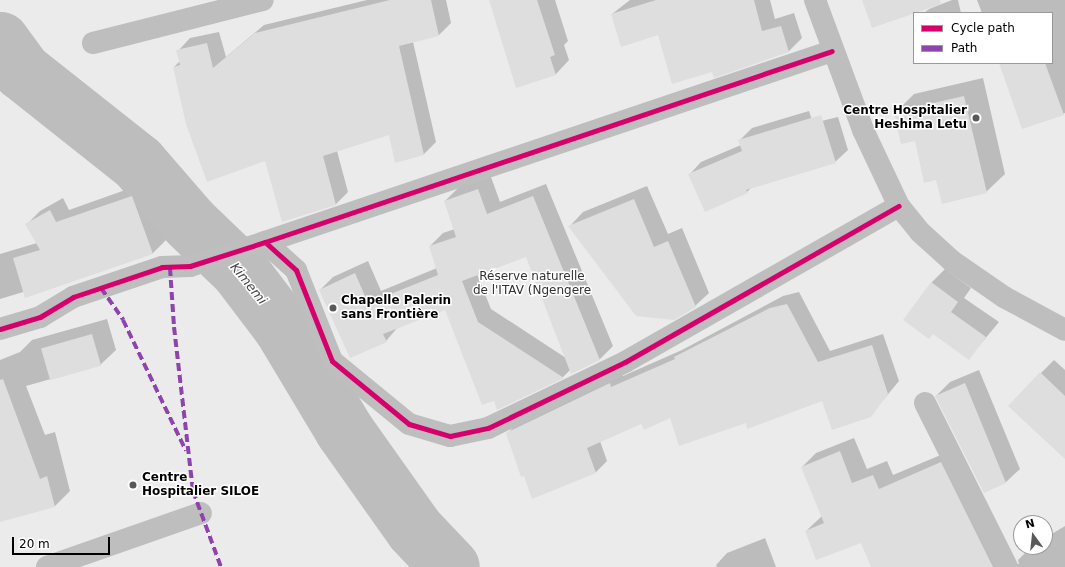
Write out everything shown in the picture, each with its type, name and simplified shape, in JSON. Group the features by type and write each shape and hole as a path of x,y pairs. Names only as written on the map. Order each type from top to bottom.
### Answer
{"street":[{"path":"93,43 263,0"},
{"path":"815,0 832,51 863,130 899,206 920,232 952,261 1004,297 1060,327"},
{"path":"0,329 40,317 73,297 162,267 190,266 265,242 832,51"},
{"path":"265,242 296,270 332,361 409,424 450,436 488,428 625,362 899,206"},
{"path":"925,403 1007,567"},
{"path":"47,567 201,513"}],"green space":[{"name":"Réserve naturelle de l'ITAV (Ngengere","path":"0,0 1065,0 1065,567 0,567"}],"building":[{"path":"390,0 431,0 439,36 399,46 424,155 395,163 389,135 323,156 336,205 282,222 265,161 207,182 186,124 173,67 180,65 176,50 207,43 213,68 255,33"},
{"path":"489,0 537,0 555,55 550,57 556,75 516,88"},
{"path":"656,0 754,0 762,31 781,26 789,52 714,78 712,72 672,84 658,35 621,47 611,14"},
{"path":"862,0 940,0 941,4 918,12 913,12 913,14 872,28"},
{"path":"999,64 1045,64 1064,115 1022,129"},
{"path":"964,96 987,193 942,204 936,180 924,183 915,141 901,144 894,112"},
{"path":"821,115 836,163 746,190 748,193 705,212 688,174 742,151 738,140"},
{"path":"478,189 487,214 533,196 600,360 571,374 526,257 462,281 478,322 564,378 497,410 494,401 482,405 445,310 383,334 387,342 350,358 319,290 355,273 368,303 438,275 429,246 456,237 444,201"},
{"path":"132,196 153,254 25,298 13,258 40,250 25,224 50,210 56,222"},
{"path":"634,199 654,247 668,241 696,307 674,320 636,316 568,226"},
{"path":"931,282 958,302 951,312 986,337 969,360 933,334 929,339 903,320"},
{"path":"787,304 818,362 872,345 888,394 871,417 832,430 822,401 747,429 746,423 679,446 670,418 644,430 641,424 587,448 596,473 532,499 524,476 521,477 506,433 610,383 611,387 675,359 674,357 770,308"},
{"path":"92,334 101,366 50,380 41,349"},
{"path":"1040,372 1065,396 1065,459 1008,406"},
{"path":"3,379 40,479 47,476 55,507 0,522 0,380"},
{"path":"965,383 1006,483 984,493 935,396"},
{"path":"840,451 852,483 873,475 879,489 941,462 993,567 871,567 861,543 816,560 805,531 824,523 801,467"}],"waterway":[{"name":"Kimemi","path":"0,41 22,71 138,163 190,223 239,270 283,328 344,430 414,529 450,567"}],"marked path":[{"path":"170,268 174,327 193,491 221,567"},
{"path":"101,288 123,320 186,451"}],"cycle path":[{"path":"0,329 40,317 73,297 162,267 190,266 265,242 832,51"},
{"path":"265,242 296,270 332,361 409,424 450,436 488,428 625,362 899,206"}],"place":[{"name":"Centre Hospitalier Heshima Letu","path":"976,118"},
{"name":"Chapelle Palerin sans Frontière","path":"333,308"},
{"name":"Centre Hospitalier SILOE","path":"133,485"}]}
